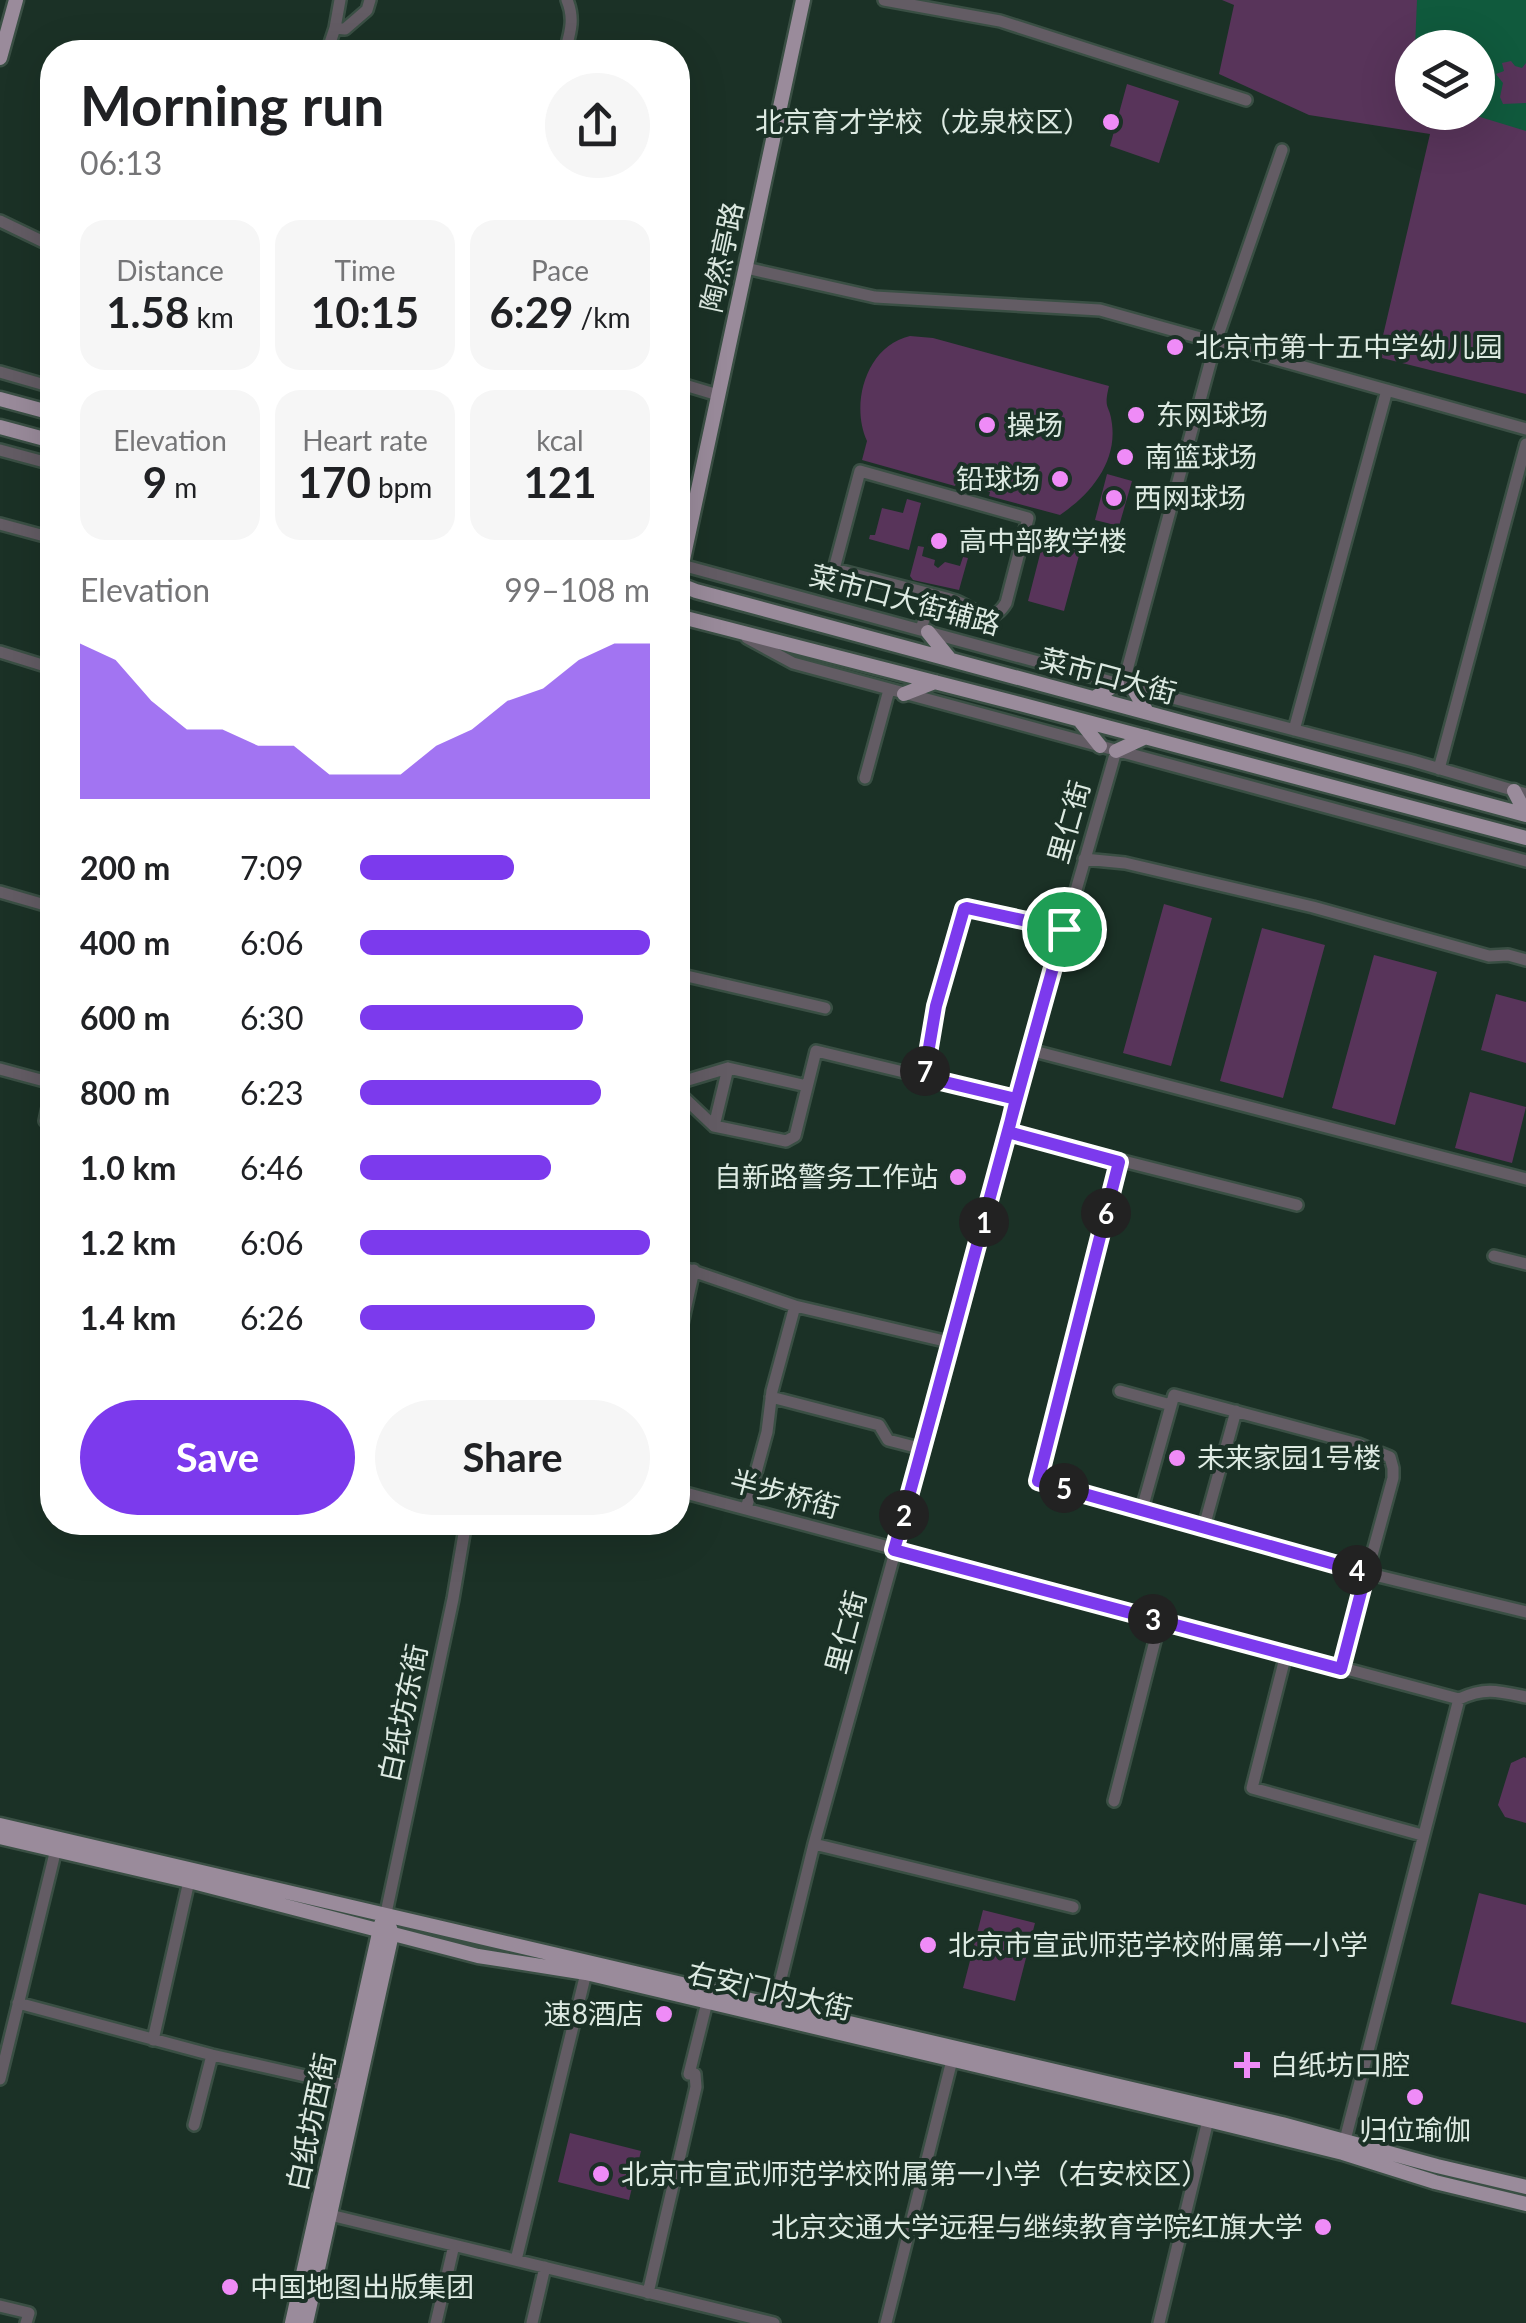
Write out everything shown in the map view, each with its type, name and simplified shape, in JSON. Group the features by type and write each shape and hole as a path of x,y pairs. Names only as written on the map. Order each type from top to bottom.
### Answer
{"main road":[{"path":"0,58 16,0"},
{"name":"陶然亭路","path":"690,517 804,0"},
{"path":"0,399 40,410"},
{"path":"0,427 40,438"},
{"name":"菜市口大街","path":"690,589 1526,814"},
{"name":"菜市口大街","path":"690,619 1526,838"},
{"path":"924,631 950,659"},
{"path":"896,692 935,682"},
{"path":"1094,698 1124,686 1147,712"},
{"path":"1080,720 1100,746"},
{"path":"1116,752 1146,737"},
{"path":"1520,793 1526,814"},
{"name":"右安门内大街","path":"0,1825 189,1881 478,1956 586,1973 1208,2120 1526,2204"},
{"name":"右安门内大街","path":"0,1836 57,1844 386,1913 1345,2140 1526,2187"},
{"path":"385,1932 386,1913"},
{"name":"白纸坊西街","path":"292,2323 345,2085 385,1932"},
{"name":"白纸坊西街","path":"306,2323 385,1932"}],"street":[{"path":"331,40 340,0"},
{"path":"335,28 345,29 367,10 370,0"},
{"path":"567,0 572,26 568,40"},
{"path":"884,0 1000,22 1246,100"},
{"path":"1124,686 1216,341 1282,150"},
{"path":"0,221 40,240"},
{"path":"746,268 874,297 1100,310 1526,429"},
{"path":"0,372 40,384"},
{"path":"690,386 718,394"},
{"path":"1294,730 1387,390"},
{"path":"1439,769 1526,444"},
{"path":"0,450 40,461"},
{"path":"860,472 1028,518 1006,603 1000,612 983,615 960,602 931,594 834,569 860,472"},
{"path":"0,524 40,535"},
{"name":"菜市口大街辅路","path":"690,568 1520,793"},
{"path":"924,631 931,594"},
{"path":"738,633 793,663 1526,861"},
{"path":"0,652 40,664"},
{"path":"865,778 896,692"},
{"name":"里仁街","path":"774,2007 814,1844 1016,1099 1116,752"},
{"path":"1084,858 1125,863 1313,907 1489,956 1508,955 1526,960"},
{"path":"0,892 40,904"},
{"path":"924,1077 936,1006 964,909 1064,929"},
{"path":"690,977 825,1008"},
{"path":"1030,1050 1526,1179"},
{"path":"690,1103 714,1126 791,1140 796,1136 816,1051 1016,1099"},
{"path":"690,1079 728,1068 807,1086"},
{"path":"714,1126 728,1068"},
{"path":"0,1069 40,1082"},
{"path":"1008,1132 1297,1205"},
{"path":"1119,1162 1038,1481 1366,1573 1526,1612"},
{"path":"1494,1256 1526,1264"},
{"path":"690,1269 795,1306 952,1343"},
{"path":"690,1288 694,1270"},
{"path":"746,1510 795,1306"},
{"path":"1120,1391 1171,1405"},
{"path":"1142,1509 1174,1395 1358,1444 1390,1457 1392,1478 1341,1669"},
{"path":"771,1397 879,1425 888,1440 922,1450"},
{"path":"1204,1527 1236,1411"},
{"name":"半步桥街","path":"690,1494 1459,1699 1478,1690 1526,1697"},
{"name":"白纸坊东街","path":"386,1913 464,1535"},
{"path":"1114,1801 1160,1621"},
{"path":"1286,1654 1252,1788 1422,1835"},
{"path":"1345,2140 1459,1699"},
{"path":"0,2078 57,1844"},
{"path":"814,1844 1073,1908"},
{"path":"154,2040 189,1881"},
{"path":"516,2260 586,1973"},
{"path":"648,2292 696,2087 695,2074 690,2074 707,2002"},
{"path":"18,2004 345,2085"},
{"path":"194,2125 212,2054"},
{"path":"886,2323 952,2060"},
{"path":"1158,2323 1208,2120"},
{"path":"330,2215 774,2323"},
{"path":"436,2323 454,2245"},
{"path":"532,2323 545,2267"},
{"path":"0,2306 29,2313 26,2323"}],"shaded area":[{"path":"1222,0 1526,0 1526,394 1378,357 1430,134 1405,130 1495,130 1495,30 1395,30 1395,129 1309,115 1219,74 1234,5"},
{"path":"1417,0 1526,0 1526,63 1522,68 1511,61 1502,63 1504,71 1496,74 1503,83 1503,104 1526,103 1526,131 1495,122 1495,30 1416,30"},
{"path":"1127,84 1179,101 1159,163 1110,146"},
{"name":"操场","path":"910,336 933,338 1109,386 1110,452 1091,488 1060,515 989,496 990,492 957,482 955,486 862,460 867,441 860,410 866,378 882,351"},
{"name":"西网球场","path":"1107,474 1132,481 1119,526 1095,520"},
{"path":"907,499 921,503 909,550 869,539 875,535 882,508 903,513"},
{"path":"1047,527 1084,537 1064,611 1028,601"},
{"path":"918,546 924,547 922,556 935,560 938,568 945,562 960,566 963,557 968,558 959,590 913,580 910,576"},
{"path":"1164,904 1212,918 1171,1066 1123,1053"},
{"path":"1262,928 1325,945 1283,1098 1220,1081"},
{"path":"1374,955 1437,972 1395,1125 1332,1108"},
{"path":"1496,994 1526,1002 1526,1063 1481,1050"},
{"path":"1470,1092 1526,1107 1512,1163 1455,1148"},
{"path":"1524,1757 1526,1823 1505,1817 1498,1805 1511,1763"},
{"path":"1479,1893 1526,1905 1526,2023 1451,2004"},
{"path":"983,1910 1035,1923 1015,2001 963,1988"},
{"path":"570,2133 641,2151 629,2200 558,2182"}],"place":[{"name":"北京育才学校（龙泉校区）","path":"1111,122"},
{"name":"北京市第十五中学幼儿园","path":"1175,347"},
{"name":"东网球场","path":"1136,415"},
{"name":"操场","path":"987,425"},
{"name":"南篮球场","path":"1125,457"},
{"name":"铅球场","path":"1060,479"},
{"name":"西网球场","path":"1114,498"},
{"name":"高中部教学楼","path":"939,541"},
{"name":"自新路警务工作站","path":"958,1177"},
{"name":"未来家园1号楼","path":"1177,1458"},
{"name":"北京市宣武师范学校附属第一小学","path":"928,1945"},
{"name":"速8酒店","path":"664,2014"},
{"name":"白纸坊口腔","path":"1247,2065"},
{"name":"归位瑜伽","path":"1415,2097"},
{"name":"北京市宣武师范学校附属第一小学（右安校区）","path":"601,2174"},
{"name":"北京交通大学远程与继续教育学院红旗大学","path":"1323,2227"},
{"name":"中国地图出版集团","path":"230,2287"}],"route":[{"path":"1064,929 967,908 961,912 936,1006 924,1077 1016,1099 1008,1132 1119,1162 1038,1481 1366,1573 1341,1669 894,1550 1016,1099 1064,929"}]}
